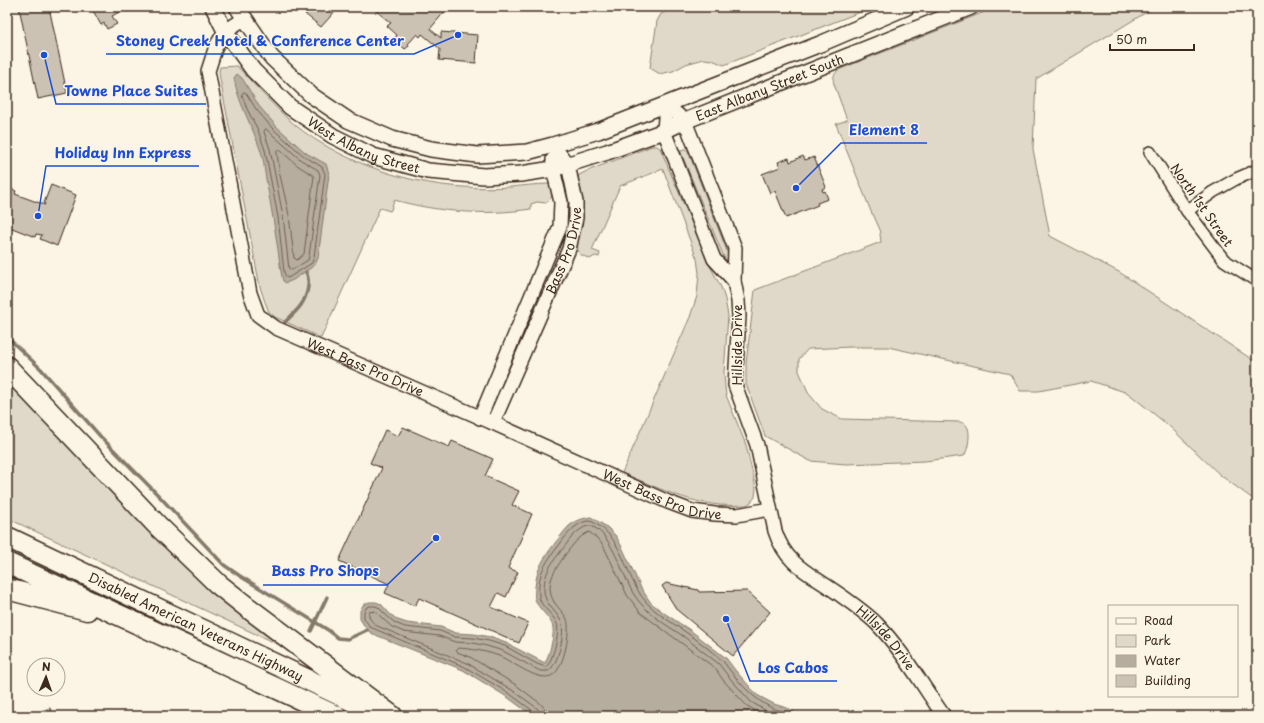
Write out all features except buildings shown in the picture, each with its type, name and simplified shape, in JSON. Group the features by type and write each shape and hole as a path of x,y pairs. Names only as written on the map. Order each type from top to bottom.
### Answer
{"highway":[{"path":"7,367 158,525 218,584 392,716"},
{"name":"Disabled American Veterans Highway","path":"7,537 385,716"},
{"name":"Disabled American Veterans Highway","path":"7,562 336,716"},
{"path":"7,589 139,624"}],"main road":[{"name":"West Albany Street","path":"213,7 225,31 253,70 290,107 333,136 373,156 428,171 484,176 521,174 568,165"},
{"name":"East Albany Street South","path":"553,145 598,131 820,44 907,7"},
{"name":"East Albany Street South","path":"568,165 664,131 685,121 971,7"},
{"name":"West Albany Street","path":"241,13 271,57 311,95 348,120 392,139 432,149 477,155 527,152 553,145"}],"street":[{"name":"West Bass Pro Drive","path":"241,13 225,31 216,46 208,71 250,293 258,315 276,328 493,423 668,502 692,511 715,514 737,515 770,509"},
{"path":"666,104 685,121"},
{"path":"666,104 664,131 714,259 734,281"},
{"name":"Hillside Drive","path":"685,121 735,248 734,281 739,316 735,386 757,445 779,544 787,555 809,575 847,600 877,624 896,646 944,716"},
{"name":"Bass Pro Drive","path":"493,423 568,249 576,218 576,202 568,165 553,145"},
{"name":"Bass Pro Drive","path":"480,418 560,227 561,202 553,169 553,145"},
{"name":"North 1st Street","path":"1150,152 1187,211 1224,260 1257,281"},
{"path":"1187,211 1213,192 1236,179 1257,170"}],"green space":[{"path":"675,7 873,7 724,65 712,60 704,59 686,64 673,71 660,74 650,68 657,21 661,14"},
{"path":"997,7 1155,7 1036,79 1033,149 1050,236 1119,272 1256,362 1257,502 1220,475 1169,426 1128,393 1091,381 1039,391 1020,391 1010,374 888,347 808,349 799,359 799,371 809,394 822,409 842,419 960,422 966,425 969,431 969,436 968,445 964,456 925,461 846,464 810,461 765,436 746,384 746,363 755,290 881,242 881,232 872,214 836,124 847,120 834,84 834,75 838,70"},
{"path":"237,66 286,117 304,132 324,145 369,166 417,181 441,185 487,188 549,184 553,194 546,203 537,202 531,204 531,209 513,211 462,212 394,200 390,211 380,208 321,338 275,317 269,312 260,287 219,71 220,67"},
{"path":"652,146 657,146 660,148 725,299 728,316 724,373 726,395 746,445 756,488 755,497 746,505 712,504 697,501 667,492 622,473 690,317 697,296 699,273 697,259 663,169 620,186 592,250 600,253 599,257 595,256 590,259 581,255 578,247 583,211 578,178 579,175 587,171"},
{"path":"684,149 688,151 729,256 728,260 726,260 723,255 681,153"},
{"path":"7,382 192,569 280,641 277,644 7,518"}],"water":[{"path":"237,74 242,78 259,106 276,126 306,153 326,164 329,174 318,258 315,265 286,283 283,281 281,272 262,156 236,87 234,78"},
{"path":"591,517 607,527 616,536 641,588 651,603 690,630 726,658 757,695 774,704 790,709 799,716 533,716 507,697 463,670 373,634 367,630 360,619 360,611 363,605 369,602 376,602 381,604 398,620 407,623 441,627 456,633 490,637 506,643 545,663 552,644 553,628 552,624 538,606 535,599 537,574 544,558 567,528 576,521"}],"waterway":[{"path":"285,322 295,312 305,297 308,289 306,272"},
{"path":"7,337 41,369 100,436 224,565 328,630 338,638 348,639 367,630"},
{"path":"311,631 327,597"}],"place":[{"name":"Stoney Creek Hotel & Conference Center","path":"458,35"},
{"name":"Towne Place Suites","path":"44,55"},
{"name":"Element 8","path":"796,188"},
{"name":"Holiday Inn Express","path":"38,216"},
{"name":"Bass Pro Shops","path":"436,538"},
{"name":"Los Cabos","path":"726,619"}]}
